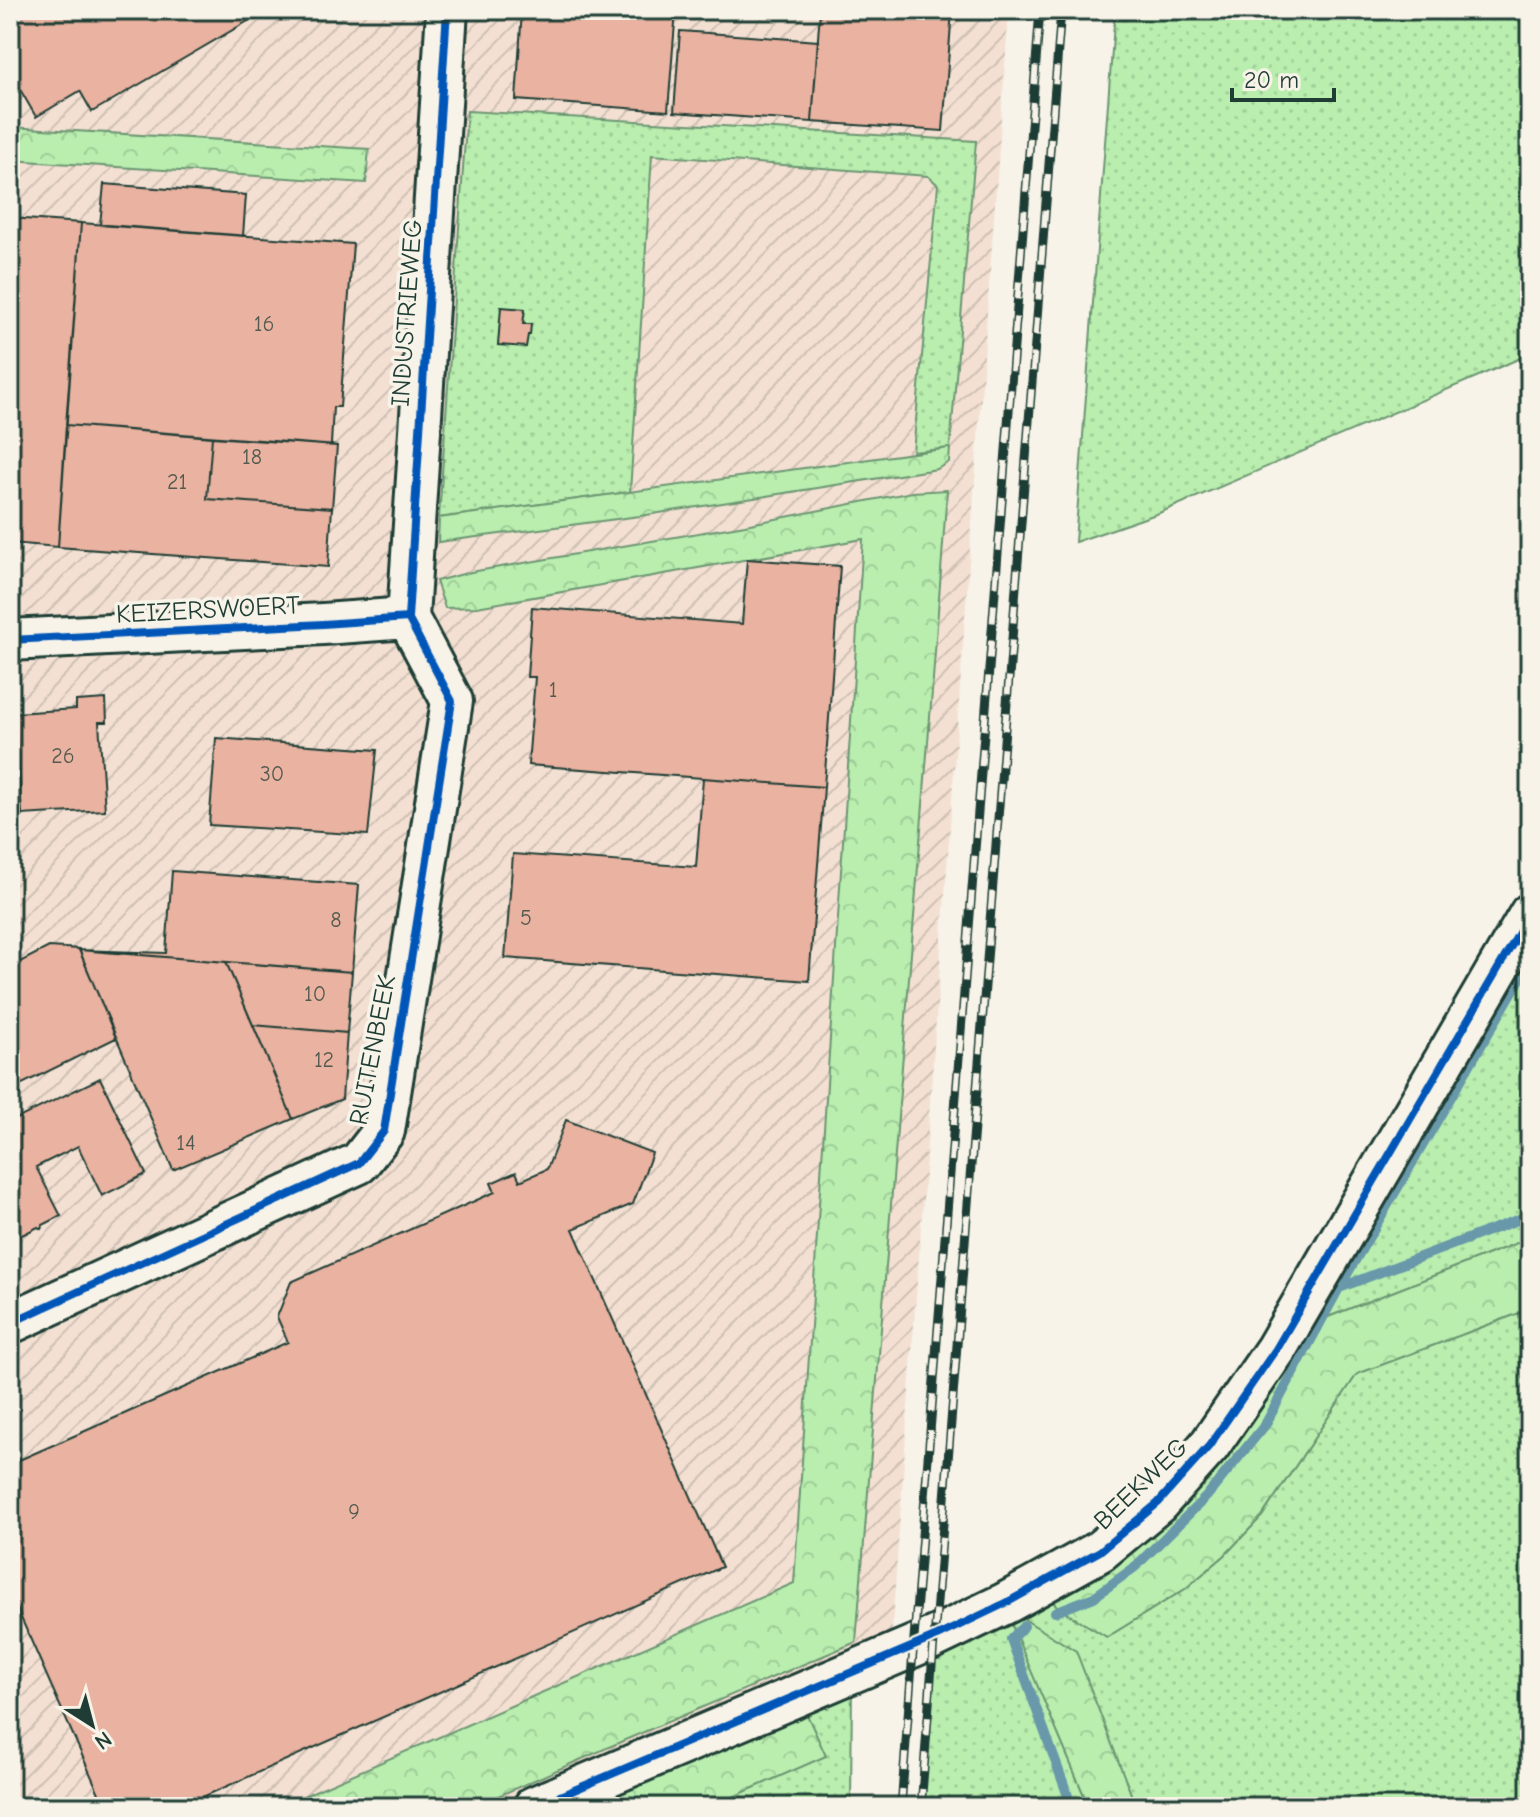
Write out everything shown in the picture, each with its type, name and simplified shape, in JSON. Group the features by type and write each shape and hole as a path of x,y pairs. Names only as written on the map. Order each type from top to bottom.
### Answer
{"street":[{"name":"INDUSTRIEWEG","path":"408,618 447,10"},
{"name":"KEIZERSWOERT","path":"10,640 408,618"},
{"name":"RUITENBEEK","path":"10,1323 359,1163 384,1131 452,701 408,618"},
{"name":"BEEKWEG","path":"534,1807 935,1637 1006,1603 1100,1551 1158,1503 1209,1446 1276,1349 1530,914"}],"shaded area":[{"path":"10,10 1009,10 891,1642 523,1807 10,1807"}],"green space":[{"path":"1115,10 1530,10 1530,354 1159,513 1075,542"},
{"path":"467,111 976,141 950,448 913,452 938,185 928,176 652,155 630,492 439,518"},
{"path":"10,127 369,149 366,183 10,160"},
{"path":"950,448 949,462 937,469 640,516 438,542 439,518"},
{"path":"947,490 856,1642 473,1807 278,1807 794,1583 863,539 477,607 445,608 436,581 471,572 745,525 912,492"},
{"path":"1530,922 1530,1238 1295,1330"},
{"path":"1530,1238 1530,1309 1357,1374 1262,1516 1224,1556 1185,1589 1107,1637 1063,1611 1039,1590 1111,1551 1295,1330"},
{"path":"1530,1309 1530,1807 1136,1807 1127,1784 1005,1608 1089,1807 919,1807 931,1643 1039,1590 1107,1637 1185,1589 1224,1556 1262,1516 1357,1374"},
{"path":"1004,1607 1076,1651 1136,1807 1089,1807"},
{"path":"852,1682 851,1807 710,1807 825,1756 802,1704"},
{"path":"802,1704 826,1756 710,1807 565,1807"}],"building":[{"path":"10,10 267,10 92,112 80,91 36,117 10,72"},
{"path":"522,10 676,10 668,111 516,100"},
{"path":"820,10 952,10 943,131 812,122"},
{"path":"680,31 818,41 812,122 674,112"},
{"path":"104,184 246,195 243,236 100,225"},
{"path":"10,218 81,223 58,547 10,543"},
{"path":"81,223 353,244 340,407 333,407 331,445 337,446 66,425"},
{"path":"501,307 525,309 523,324 531,324 526,347 498,345"},
{"path":"66,425 212,437 207,499 332,508 328,567 58,547"},
{"path":"212,437 337,446 332,508 207,499"},
{"path":"747,559 840,566 824,787 528,765 535,677 527,677 532,607 742,624"},
{"path":"106,699 107,722 99,722 105,810 22,815 15,713 76,709 76,701"},
{"path":"216,738 377,750 368,835 209,825"},
{"path":"703,778 824,787 809,981 505,958 513,854 696,867"},
{"path":"172,871 359,885 352,972 79,950 166,953"},
{"path":"49,947 79,949 116,1038 10,1090 10,967"},
{"path":"79,950 226,962 293,1119 173,1170"},
{"path":"226,962 352,972 347,1033 253,1025"},
{"path":"253,1025 347,1033 342,1099 293,1119"},
{"path":"100,1078 146,1174 102,1196 78,1146 36,1167 61,1216 41,1229 38,1227 10,1241 10,1122"},
{"path":"566,1120 652,1153 633,1204 573,1229 722,1567 180,1807 105,1807 10,1593 10,1464 288,1342 277,1317 291,1282 495,1192 491,1183 516,1172 520,1181 547,1169"}],"waterway":[{"path":"1055,1612 1094,1597 1135,1567 1206,1497 1265,1425 1339,1288 1530,962"},
{"path":"1339,1288 1530,1215"},
{"path":"1024,1626 1011,1639 1072,1807"}],"railway":[{"path":"901,1807 1040,10"},
{"path":"921,1807 1061,10"}],"cycle path":[{"path":"408,618 447,10"},
{"path":"10,640 408,618"},
{"path":"10,1323 359,1163 384,1131 452,701 408,618"},
{"path":"534,1807 935,1637 1006,1603 1100,1551 1158,1503 1209,1446 1276,1349 1530,914"}]}
